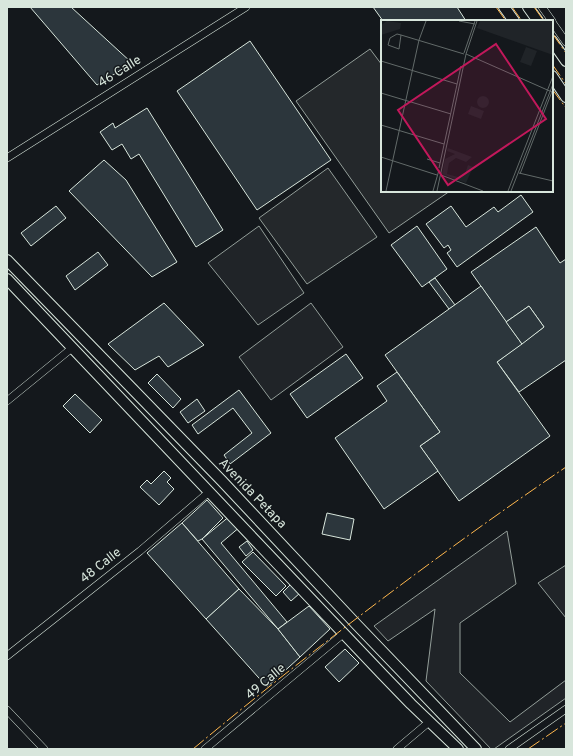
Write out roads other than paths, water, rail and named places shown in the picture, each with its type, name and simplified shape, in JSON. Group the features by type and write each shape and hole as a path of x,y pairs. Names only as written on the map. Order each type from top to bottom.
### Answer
{"main road":[{"path":"504,7 513,20"},
{"path":"528,7 537,20"},
{"path":"553,42 566,61"},
{"path":"553,77 566,96"},
{"name":"Avenida Petapa","path":"7,260 222,481 351,619 476,749"},
{"path":"7,279 343,634 429,722 458,749"},
{"path":"209,492 222,481"}],"street":[{"name":"46 Calle","path":"7,158 246,7"},
{"path":"542,7 551,20"},
{"path":"553,22 566,42"},
{"path":"7,401 72,348"},
{"name":"48 Calle","path":"7,656 140,551 209,492"},
{"name":"49 Calle","path":"205,749 343,634"},
{"path":"509,749 524,737 566,709"},
{"path":"7,710 44,749"},
{"path":"397,749 429,722"},
{"path":"518,749 524,737"}]}
